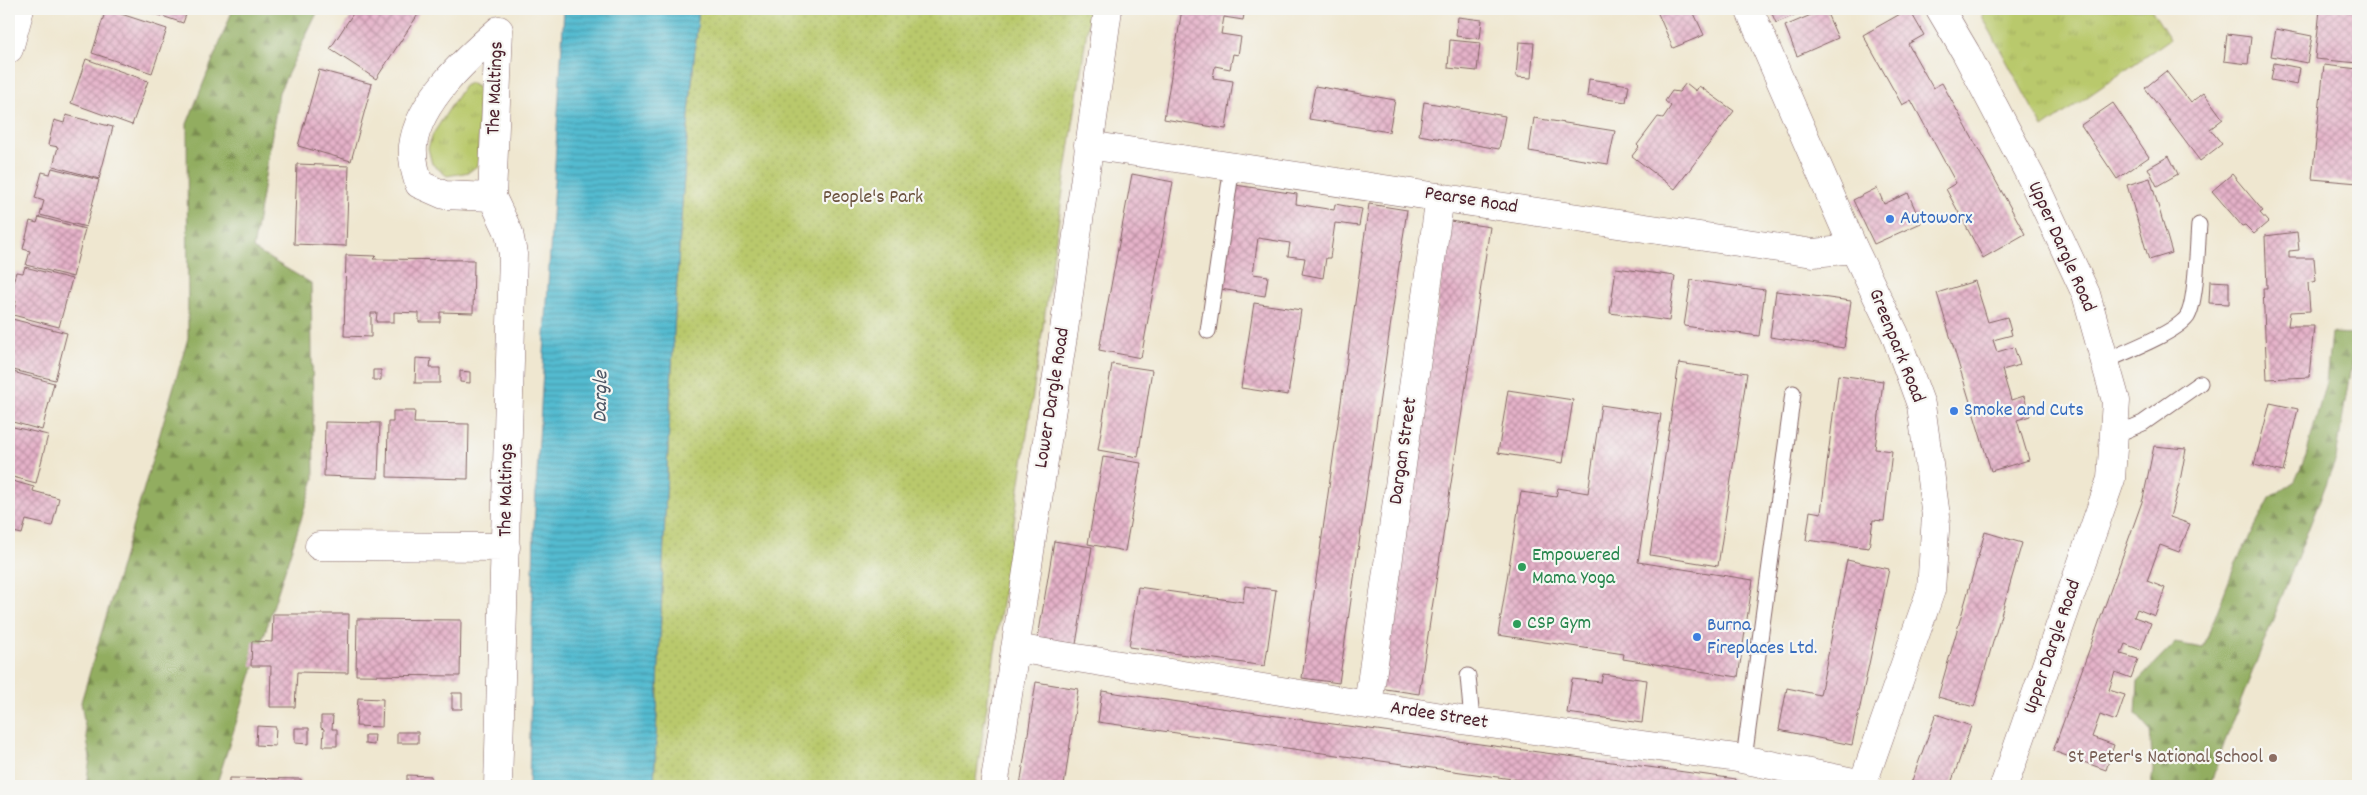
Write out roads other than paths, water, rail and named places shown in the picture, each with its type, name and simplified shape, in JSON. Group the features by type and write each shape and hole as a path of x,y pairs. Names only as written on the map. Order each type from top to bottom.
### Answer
{"street":[{"path":"9,49 20,9"},
{"name":"Lower Dargle Road","path":"994,786 1064,330 1108,9"},
{"name":"Greenpark Road","path":"1749,9 1854,248 1896,334 1921,405 1936,516 1931,590 1862,785"},
{"name":"Upper Dargle Road","path":"1940,9 1966,53 2033,181 2082,285 2116,401 2112,479 2004,786"},
{"name":"The Maltings","path":"492,197 444,195 419,184 413,165 413,146 418,129 428,109 444,86 464,61 499,30 492,197 509,233 513,254 498,786"},
{"name":"Pearse Road","path":"1088,145 1813,253 1854,248"},
{"name":"Dargan Street","path":"1368,705 1440,197"},
{"name":"The Maltings","path":"319,546 506,547"},
{"name":"Ardee Street","path":"1014,648 1472,721 1744,759 1862,785"}],"lane":[{"path":"1208,331 1232,166"},
{"path":"2105,361 2176,327 2187,316 2193,301 2199,225"},
{"path":"2115,436 2142,423 2200,383"},
{"path":"1744,759 1793,393"},
{"path":"1468,676 1472,721"}],"water":[{"name":"Dargle","path":"564,9 699,9 682,203 670,397 654,786 529,786 534,526"}],"place":[{"name":"Autoworx","path":"1890,219"},
{"name":"Smoke and Cuts","path":"1954,411"},
{"name":"Empowered Mama Yoga","path":"1522,567"},
{"name":"CSP Gym","path":"1517,624"},
{"name":"Burna Fireplaces Ltd.","path":"1697,637"},
{"name":"St Peter's National School","path":"2273,758"}],"park label":[{"name":"People's Park","path":"873,198"}]}
